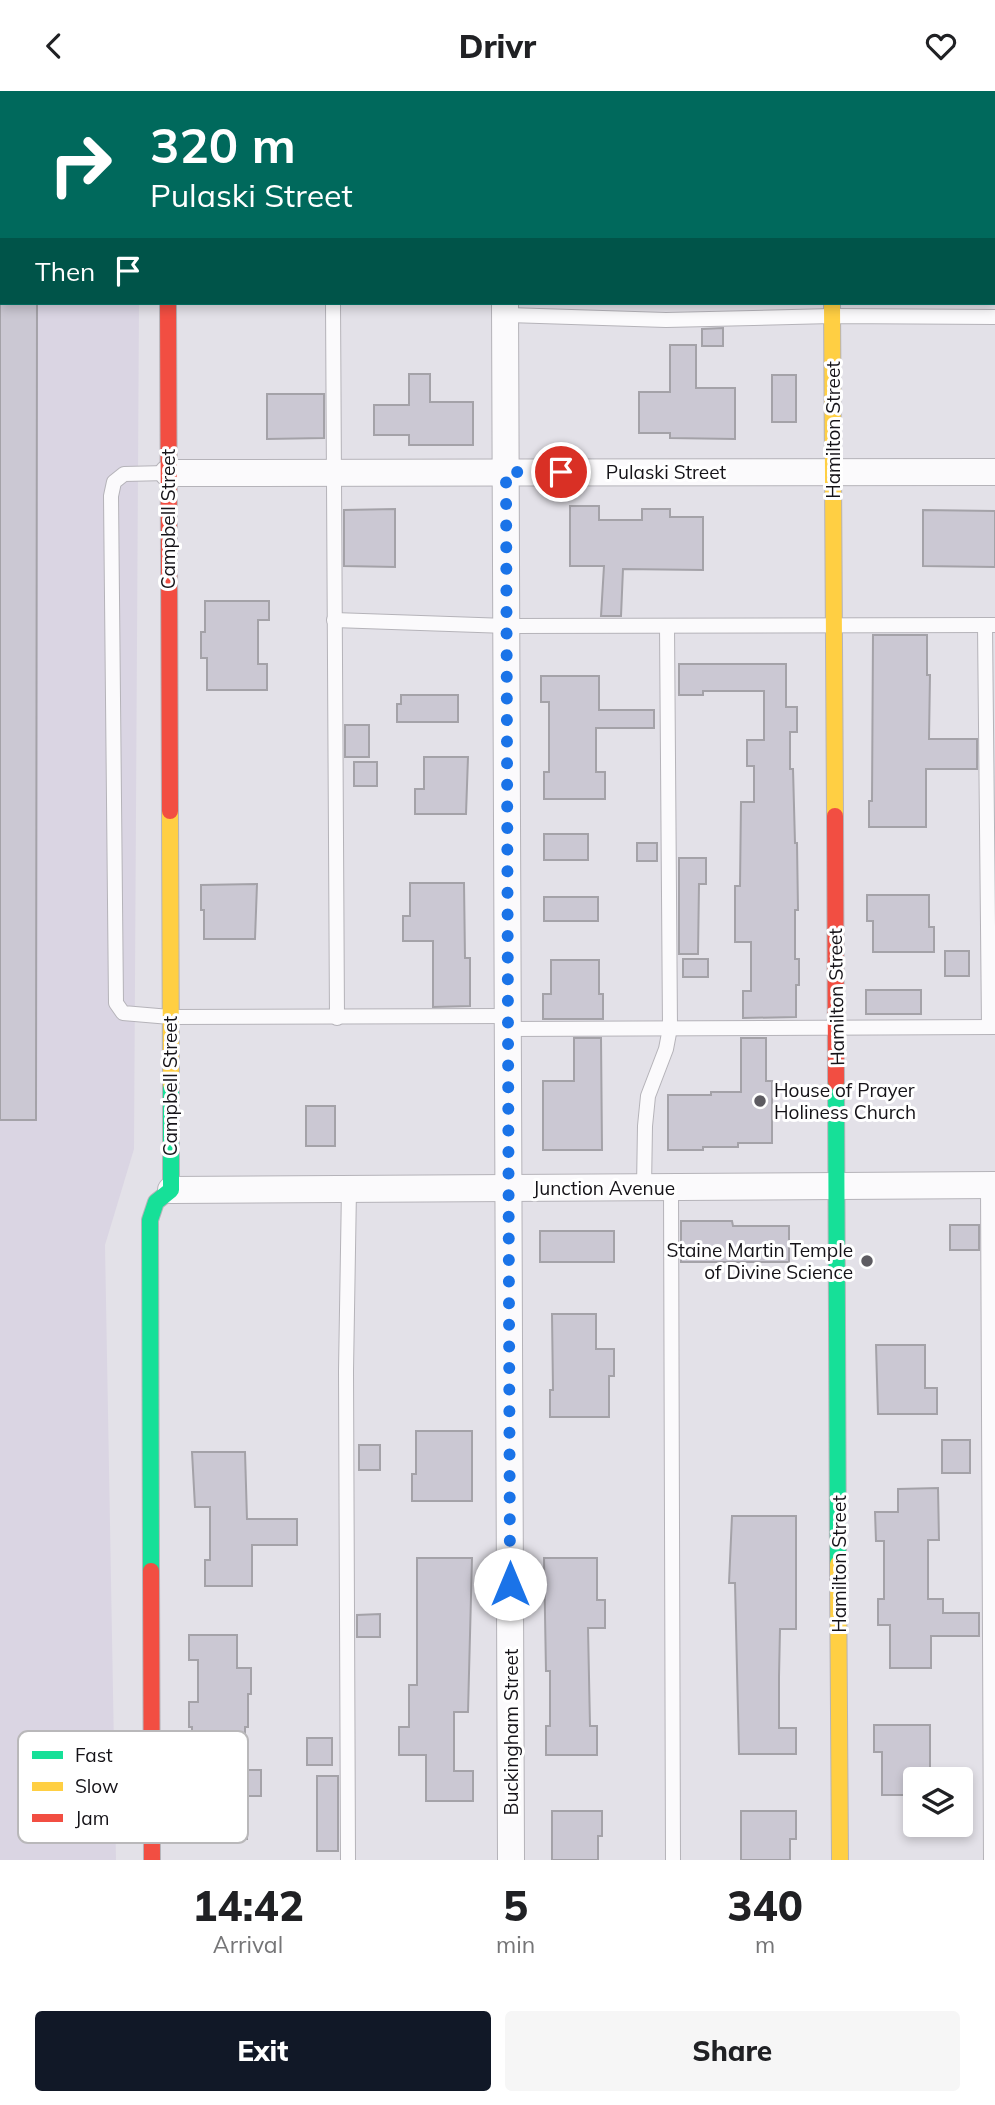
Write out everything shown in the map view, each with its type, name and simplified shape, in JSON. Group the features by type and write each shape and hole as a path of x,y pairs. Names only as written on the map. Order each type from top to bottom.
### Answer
{"street":[{"name":"Campbell Street","path":"168,305 171,1190"},
{"name":"Buckingham Street","path":"505,309 511,1860"},
{"name":"Hamilton Street","path":"832,310 840,1860"},
{"name":"Pulaski Street","path":"168,473 995,472"},
{"name":"Junction Avenue","path":"171,1190 992,1185"},
{"path":"152,1731 150,1220 157,1199 171,1190"}],"lane":[{"path":"333,305 337,1018"},
{"path":"666,305 666,320"},
{"path":"505,309 666,320 832,310 988,312"},
{"path":"168,473 124,474 114,482 111,496 116,1003 123,1013 170,1017 337,1018 670,1028 992,1027 990,625 507,625 334,620"},
{"path":"644,1187 648,1096 667,1049 670,1028 667,626"},
{"path":"991,1860 992,1185"},
{"path":"671,1187 673,1860"},
{"path":"348,1860 346,1371 349,1189"}],"shaded area":[{"path":"0,305 139,305 134,1149 105,1245 114,1731 18,1731 18,1843 116,1843 116,1860 0,1860"}],"building":[{"path":"0,305 37,305 36,1120 0,1120"},
{"path":"723,328 723,346 702,346 702,329"},
{"path":"670,345 696,345 696,388 735,388 735,439 670,438 670,433 639,433 639,392 670,392"},
{"path":"409,374 430,374 430,402 473,402 473,445 409,445 409,435 374,435 374,405 409,405"},
{"path":"772,375 796,375 796,422 772,422"},
{"path":"267,394 324,394 324,438 267,439"},
{"path":"570,506 599,506 599,520 642,520 642,509 670,509 670,517 703,517 703,570 623,569 621,616 601,616 604,566 570,566"},
{"path":"395,509 395,567 344,566 344,510"},
{"path":"923,510 995,511 995,567 923,566"},
{"path":"205,601 269,601 269,620 258,620 258,664 267,664 267,690 207,690 207,658 201,658 201,632 205,632"},
{"path":"873,635 927,635 927,675 930,675 929,739 977,739 977,769 926,769 926,827 869,827 869,801 872,801"},
{"path":"679,664 786,664 786,707 797,707 797,732 790,732 790,769 793,769 797,843 798,910 795,910 795,959 799,959 799,985 796,985 796,1017 743,1018 743,991 751,991 751,942 735,942 735,886 740,886 741,802 754,802 754,766 747,766 747,740 764,740 764,691 703,691 703,695 679,695"},
{"path":"541,676 599,676 599,710 654,710 654,728 596,728 596,772 605,772 605,799 544,799 544,772 549,772 549,702 541,702"},
{"path":"401,695 458,695 458,722 397,722 397,704 401,704"},
{"path":"345,725 369,725 369,757 345,757"},
{"path":"424,757 468,757 466,814 415,814 415,789 424,789"},
{"path":"354,762 377,762 377,786 354,786"},
{"path":"544,834 588,834 588,860 544,860"},
{"path":"637,843 657,843 657,861 637,861"},
{"path":"679,858 706,858 706,884 699,884 698,954 679,954"},
{"path":"410,883 464,883 465,958 470,958 470,1006 433,1007 433,941 403,941 403,916 410,916"},
{"path":"257,884 255,939 204,939 201,885"},
{"path":"867,895 929,895 929,927 934,927 934,952 873,952 873,921 867,921"},
{"path":"544,897 598,897 598,921 544,921"},
{"path":"945,951 969,951 969,976 945,976"},
{"path":"683,959 708,959 708,977 683,977"},
{"path":"551,960 599,960 599,994 603,994 603,1019 543,1019 543,994 551,994"},
{"path":"866,990 921,990 921,1014 866,1014"},
{"path":"574,1038 601,1038 602,1150 543,1150 543,1081 574,1081"},
{"path":"741,1038 766,1038 766,1081 772,1081 772,1143 738,1143 738,1147 703,1147 703,1150 668,1150 668,1095 741,1092"},
{"path":"306,1106 335,1106 335,1146 306,1146"},
{"path":"681,1221 732,1221 733,1226 789,1226 789,1262 681,1262"},
{"path":"950,1225 979,1225 979,1250 950,1250"},
{"path":"540,1231 614,1231 614,1262 540,1262"},
{"path":"552,1314 596,1314 596,1349 614,1349 614,1376 609,1376 609,1417 550,1417 550,1390 553,1390"},
{"path":"876,1345 925,1345 925,1388 937,1388 937,1414 878,1414"},
{"path":"416,1431 472,1431 472,1501 412,1501 412,1474 416,1474"},
{"path":"942,1440 970,1440 970,1473 942,1473"},
{"path":"359,1445 380,1445 380,1470 359,1470"},
{"path":"192,1452 245,1452 247,1519 297,1519 297,1545 252,1545 252,1586 205,1586 205,1560 210,1560 210,1507 195,1507"},
{"path":"938,1488 939,1540 928,1540 928,1599 943,1599 943,1613 979,1613 979,1636 931,1636 931,1668 890,1668 890,1625 878,1625 878,1599 884,1599 884,1541 876,1541 875,1512 898,1512 898,1489"},
{"path":"732,1516 796,1516 796,1629 780,1629 779,1728 796,1728 796,1754 739,1754 735,1583 729,1583"},
{"path":"417,1558 472,1558 468,1712 454,1712 454,1771 473,1771 473,1801 426,1801 426,1755 399,1755 399,1727 409,1727 409,1685 417,1685"},
{"path":"544,1558 597,1558 597,1600 605,1600 605,1628 588,1628 590,1726 597,1726 597,1755 546,1755 546,1726 550,1726 550,1671 546,1671"},
{"path":"380,1614 380,1637 357,1637 357,1615"},
{"path":"189,1635 237,1635 237,1668 251,1668 248,1727 245,1727 245,1731 192,1731 192,1727 189,1727 189,1702 198,1702 198,1660 189,1660"},
{"path":"874,1725 930,1725 930,1767 903,1767 903,1795 882,1795 882,1752 874,1752"},
{"path":"307,1738 332,1738 332,1765 307,1765"},
{"path":"248,1770 261,1770 261,1796 248,1796"},
{"path":"317,1776 338,1776 338,1851 317,1851"},
{"path":"552,1811 602,1811 598,1860 552,1860"},
{"path":"741,1811 796,1811 796,1839 790,1839 790,1860 741,1860"}],"traffic: fast":[{"path":"836,1082 838,1564"},
{"path":"151,1571 150,1220 156,1202 171,1190 171,1084"}],"traffic: slow":[{"path":"832,305 835,816"},
{"path":"170,811 171,1084"},
{"path":"838,1564 840,1860"}],"traffic: jam":[{"path":"168,305 170,811"},
{"path":"835,816 836,1082"},
{"path":"151,1571 152,1731"},
{"path":"152,1843 152,1860"}],"place":[{"name":"House of Prayer Holiness Church","path":"760,1101"},
{"name":"Staine Martin Temple of Divine Science","path":"867,1261"}],"route":[{"path":"510,1584 506,472 561,472"}]}
